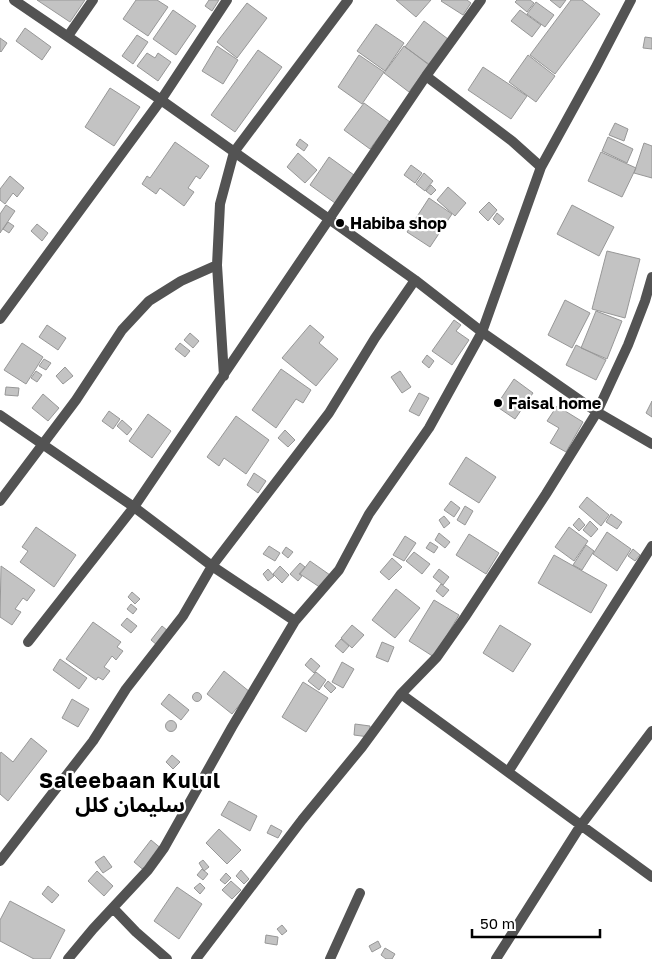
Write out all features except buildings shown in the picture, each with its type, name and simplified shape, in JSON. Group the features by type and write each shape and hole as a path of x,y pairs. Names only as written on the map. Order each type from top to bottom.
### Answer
{"street":[{"path":"14,0 161,100 415,280 482,332 597,412 652,444"},
{"path":"68,36 93,0"},
{"path":"0,319 161,100 227,0"},
{"path":"224,376 217,265 220,204 234,152 348,0"},
{"path":"28,642 134,507 426,76 481,0"},
{"path":"68,959 148,870 164,848 227,735 295,621 339,570 369,514 429,428 482,332 541,167 631,0"},
{"path":"426,76 512,141 541,167"},
{"path":"0,500 44,445 122,330 149,301 181,282 217,265"},
{"path":"196,959 302,820 362,747 401,694 437,657 465,617 546,494 597,412 628,345 652,277"},
{"path":"0,860 93,741 126,689 183,616 212,566 329,413 375,338 415,280"},
{"path":"0,415 134,507 212,566 295,621"},
{"path":"508,772 652,546"},
{"path":"401,694 652,877"},
{"path":"496,959 581,825 652,731"},
{"path":"330,959 360,893"},
{"path":"113,908 136,932 167,959"}],"place":[{"name":"Habiba shop","path":"340,223"},
{"name":"Faisal home","path":"498,403"}],"district":[{"name":"Saleebaan Kulul سليمان كلل","path":"130,792"}]}
